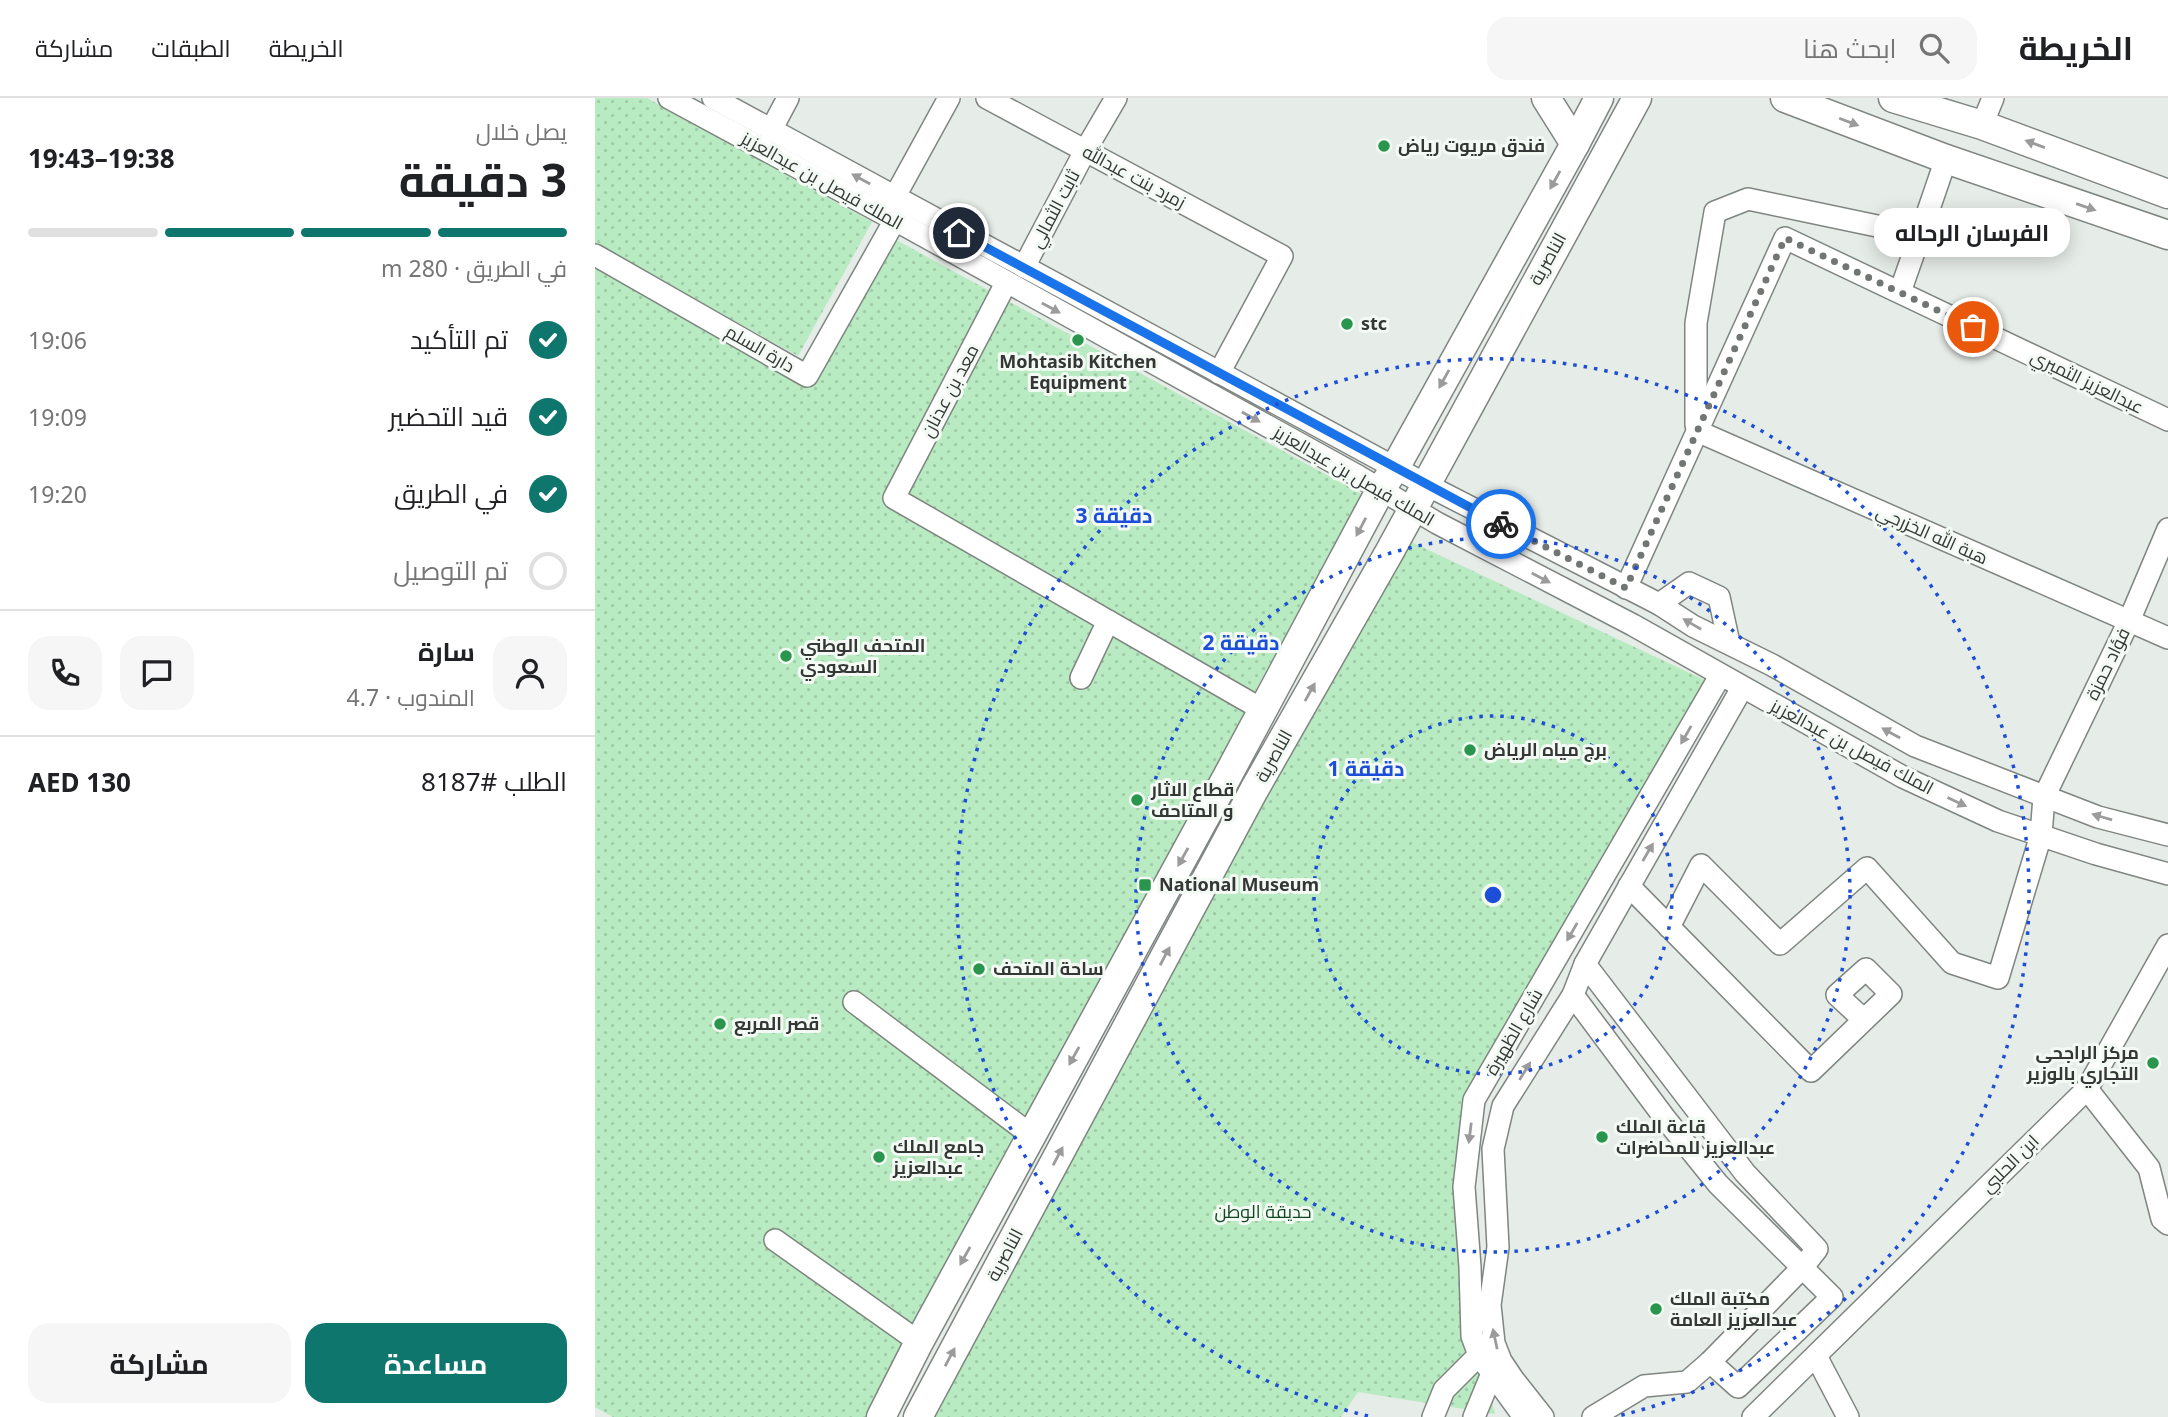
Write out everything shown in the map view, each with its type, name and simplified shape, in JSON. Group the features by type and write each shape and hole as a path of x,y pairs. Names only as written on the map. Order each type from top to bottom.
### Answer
{"main road":[{"path":"1546,98 1575,144"},
{"name":"الناصرية","path":"881,1417 919,1342 1388,478 1599,98"},
{"name":"الناصرية","path":"918,1417 1254,790 1390,551 1637,98"},
{"path":"1785,98 1946,159 2168,235"},
{"path":"1893,98 1982,125 2168,194"},
{"path":"1227,775 1237,764 1251,764 1259,775 1254,790"}],"street":[{"name":"الملك فيصل بن عبدالعزيز","path":"669,98 1006,283 1388,478"},
{"name":"الملك فيصل بن عبدالعزيز","path":"713,98 1219,373 1418,496 1659,604 1693,626 1729,643 1915,746 2098,817 2168,835"},
{"path":"771,130 788,98"},
{"path":"894,198 949,98"},
{"name":"زمرد بنت عبدالله","path":"987,98 1282,256 1219,373"},
{"name":"ثابت الثمالي","path":"1024,267 1116,98"},
{"path":"1982,125 1993,98"},
{"path":"1900,292 1946,159"},
{"path":"1697,431 1696,323 1715,212 1748,199 1920,235"},
{"name":"دارة السلم","path":"595,255 807,376 895,220"},
{"name":"عبدالعزيز الثميري","path":"1626,588 1785,238 2168,420"},
{"name":"معد بن عدنان","path":"1006,283 894,498 1108,621"},
{"name":"هبة الله الخزرجي","path":"1697,431 2168,638"},
{"name":"الملك فيصل بن عبدالعزيز","path":"1418,496 1461,536 1633,625 1903,777 1998,821 2096,854 2168,874"},
{"name":"فؤاد حمزة","path":"2044,797 2166,538"},
{"path":"1659,604 1689,583 1719,597 1729,643"},
{"path":"1081,678 1108,621 1263,710"},
{"name":"شارع الظهيرة","path":"1524,1417 1486,1363 1472,1336 1464,1188 1474,1100 1720,676"},
{"name":"شارع الظهيرة","path":"1543,1417 1501,1361 1495,1343 1490,1305 1498,1247 1493,1149 1503,1106 1573,995 1585,964 1742,688"},
{"path":"1669,927 1701,865 1780,944 1867,868 1952,963 1998,978 2041,835 2044,797"},
{"path":"1629,886 1811,1071 1864,1020"},
{"name":"ابن الحلبي","path":"1753,1417 2087,1088 2168,945"},
{"path":"1585,964 1745,1173 1817,1249 1802,1268 1687,1382 1644,1386 1593,1417"},
{"path":"1573,995 1664,1117 1719,1184 1832,1297 1738,1387 1710,1362"},
{"path":"854,1002 1031,1135"},
{"path":"2087,1088 2149,1168 2162,1219 2168,1224"},
{"path":"775,1240 919,1342"},
{"path":"1816,1356 1848,1417"},
{"path":"1433,1417 1444,1390 1486,1363"},
{"path":"1473,1417 1486,1363"}],"green space":[{"path":"595,98 647,98 872,222 798,356 595,244"},
{"path":"889,236 1365,496 1256,689 867,1417 613,1417 595,1407 595,261 801,377"},
{"name":"حديقة الوطن","path":"1405,539 1713,684 1476,1102 1466,1189 1474,1338 1495,1414 1358,1392 1341,1417 921,1417"}],"way so far":[{"path":"1501,524 1626,588 1785,238 1973,327"}],"place":[{"name":"فندق مريوت رياض","path":"1384,146"},
{"name":"stc","path":"1347,324"},
{"name":"الفرسان الرحاله","path":"1973,327"},
{"name":"Mohtasib Kitchen Equipment","path":"1078,340"},
{"name":"المتحف الوطني السعودي","path":"786,656"},
{"name":"برج مياه الرياض","path":"1470,750"},
{"name":"قطاع الاثار و المتاحف","path":"1137,800"},
{"name":"National Museum","path":"1145,885"},
{"name":"ساحة المتحف","path":"979,969"},
{"name":"قصر المربع","path":"720,1024"},
{"name":"مركز الراجحي التجاري بالوزير","path":"2153,1063"},
{"name":"قاعة الملك عبدالعزيز للمحاضرات","path":"1602,1137"},
{"name":"جامع الملك عبدالعزيز","path":"879,1157"},
{"name":"مكتبة الملك عبدالعزيز العامة","path":"1656,1309"}],"route":[{"path":"959,233 1501,524"}]}
